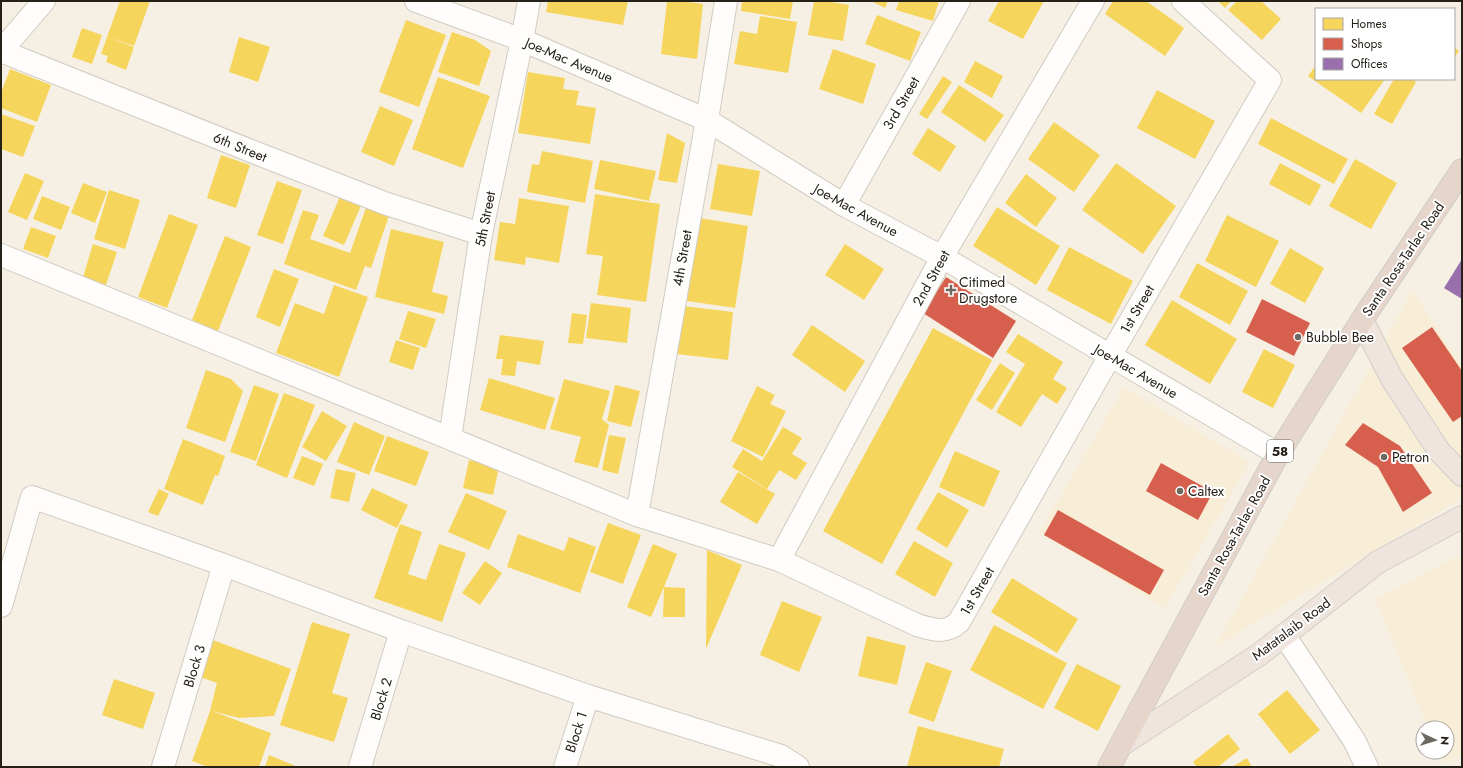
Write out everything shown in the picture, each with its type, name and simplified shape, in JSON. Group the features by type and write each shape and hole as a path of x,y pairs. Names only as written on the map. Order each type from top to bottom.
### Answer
{"highway":[{"name":"Santa Rosa-Tarlac Road","path":"1109,767 1278,454 1362,320 1462,170"}],"main road":[{"path":"1362,320 1392,379 1439,451 1462,475"},
{"name":"Matatalaib Road","path":"1121,745 1260,654 1378,562 1462,518"}],"street":[{"path":"3,46 44,1"},
{"name":"Joe-Mac Avenue","path":"416,1 522,40 707,120 844,205 942,256 1278,454"},
{"name":"5th Street","path":"450,438 481,234 529,1"},
{"name":"4th Street","path":"637,515 707,120 726,1"},
{"name":"3rd Street","path":"844,205 959,1"},
{"name":"2nd Street","path":"779,560 942,256 1093,1"},
{"name":"1st Street","path":"779,560 917,625 942,630 952,628 959,622 1110,356 1270,80 1183,1"},
{"name":"6th Street","path":"3,46 254,153 372,198 481,234"},
{"path":"1,255 637,515 779,560"},
{"path":"1,606 32,497 224,565 401,631 588,696 781,756 798,767"},
{"name":"Block 3","path":"163,767 224,565"},
{"name":"Block 2","path":"360,767 401,631"},
{"path":"1284,635 1354,740 1367,767"},
{"name":"Block 1","path":"565,767 588,696"}],"shaded area":[{"path":"1412,291 1462,365 1462,498 1215,647"},
{"path":"1124,387 1250,462 1165,608 1039,533"},
{"path":"1462,554 1462,755 1455,758 1455,720 1425,720 1375,599"},
{"path":"1441,760 1451,760 1443,764"}],"building: Homes":[{"path":"120,1 150,1 134,46 107,37"},
{"path":"548,1 628,1 623,25 546,12"},
{"path":"667,1 703,4 697,59 661,54"},
{"path":"742,1 793,1 790,19 741,11"},
{"path":"814,1 825,1 849,5 843,41 808,35"},
{"path":"871,1 888,1 885,8"},
{"path":"899,1 939,1 933,21 896,10"},
{"path":"999,1 1044,1 1023,39 988,21"},
{"path":"1113,1 1146,1 1184,28 1165,56 1105,14"},
{"path":"1218,1 1231,1 1225,8"},
{"path":"1237,1 1261,1 1281,19 1262,40 1228,10"},
{"path":"877,15 921,32 910,61 865,44"},
{"path":"760,16 797,22 788,73 734,64 740,31 757,34"},
{"path":"406,20 446,35 419,107 379,92"},
{"path":"82,28 102,35 92,64 72,57"},
{"path":"452,32 475,40 491,51 479,86 438,72"},
{"path":"107,37 134,47 126,70 106,62 108,56 101,54"},
{"path":"239,37 270,47 258,82 229,72"},
{"path":"1455,48 1459,51 1455,57"},
{"path":"833,49 876,64 863,104 819,89"},
{"path":"975,61 1003,76 992,98 964,82"},
{"path":"1315,66 1315,80 1384,80 1361,113 1308,76"},
{"path":"10,69 51,85 37,122 1,108 1,93"},
{"path":"528,72 565,78 563,89 579,91 576,105 596,108 590,144 518,133"},
{"path":"943,76 952,82 927,119 919,114"},
{"path":"438,77 490,96 463,168 412,149"},
{"path":"1393,80 1413,80 1416,82 1392,124 1374,114"},
{"path":"959,85 1004,115 985,142 941,112"},
{"path":"1157,90 1215,121 1195,159 1137,128"},
{"path":"380,106 413,120 394,166 361,152"},
{"path":"1,114 35,126 23,157 1,149"},
{"path":"1271,118 1348,159 1334,184 1258,144"},
{"path":"1054,122 1100,155 1074,192 1028,159"},
{"path":"928,128 956,146 940,172 912,154"},
{"path":"667,133 685,143 677,183 658,180"},
{"path":"542,151 593,161 585,203 527,192 532,164 539,165"},
{"path":"221,155 250,165 236,208 207,198"},
{"path":"1355,159 1397,183 1371,229 1329,206"},
{"path":"600,160 656,171 649,201 594,189"},
{"path":"1116,163 1176,206 1143,254 1082,210"},
{"path":"1280,163 1321,185 1310,206 1269,184"},
{"path":"718,164 760,171 752,216 710,209"},
{"path":"25,173 44,181 27,220 8,212"},
{"path":"1026,174 1057,198 1036,227 1005,203"},
{"path":"277,181 302,190 283,244 257,235"},
{"path":"83,183 107,192 95,223 71,213"},
{"path":"109,190 140,200 125,249 94,239"},
{"path":"342,192 363,201 344,245 323,236"},
{"path":"595,194 660,204 646,302 597,295 603,256 586,254"},
{"path":"42,196 70,207 61,230 33,219"},
{"path":"519,198 569,206 559,263 526,257 525,265 494,260 500,222 515,224"},
{"path":"367,205 390,213 371,268 365,266 356,290 284,264 303,210 319,215 310,239 350,253"},
{"path":"997,207 1060,246 1036,285 973,246"},
{"path":"169,214 198,225 167,308 138,297"},
{"path":"1227,215 1279,241 1256,287 1205,261"},
{"path":"700,218 748,226 735,308 687,301"},
{"path":"31,227 56,236 48,258 23,249"},
{"path":"391,229 444,242 432,292 448,296 444,314 375,297"},
{"path":"225,236 251,247 218,331 192,320"},
{"path":"93,244 117,252 106,285 83,277"},
{"path":"845,244 884,269 864,300 825,275"},
{"path":"1069,247 1133,281 1111,324 1047,290"},
{"path":"1290,248 1324,268 1305,303 1270,284"},
{"path":"1197,263 1248,291 1230,325 1179,297"},
{"path":"274,269 299,279 280,327 256,317"},
{"path":"334,285 368,297 339,377 276,353 295,303 324,314"},
{"path":"1172,300 1237,339 1210,384 1145,345"},
{"path":"591,303 631,308 627,343 586,338"},
{"path":"683,306 733,312 728,360 677,354"},
{"path":"408,311 436,319 426,348 399,339"},
{"path":"572,313 587,315 583,344 568,343"},
{"path":"812,325 865,361 845,392 792,355"},
{"path":"933,328 992,360 882,564 823,531"},
{"path":"1018,334 1063,362 1053,379 1067,388 1057,404 1042,394 1021,427 996,412 1025,364 1006,352"},
{"path":"500,335 544,341 540,365 517,361 515,376 501,375 503,359 496,359"},
{"path":"396,340 420,348 413,370 389,362"},
{"path":"1264,349 1295,365 1273,408 1242,392"},
{"path":"1000,363 1015,373 992,410 976,400"},
{"path":"206,370 231,379 243,391 225,442 186,428"},
{"path":"489,378 555,398 545,430 480,410"},
{"path":"564,379 610,391 602,419 609,425 598,468 574,462 581,437 550,429"},
{"path":"254,385 279,394 256,461 230,452"},
{"path":"615,385 640,391 631,427 607,421"},
{"path":"757,386 775,395 770,404 786,411 763,457 731,441"},
{"path":"284,393 315,405 287,478 256,465"},
{"path":"322,411 347,426 326,461 302,447"},
{"path":"354,422 385,436 369,475 337,462"},
{"path":"783,427 802,438 792,454 807,463 796,480 779,470 767,489 732,467 743,449 762,461"},
{"path":"609,435 626,438 618,474 602,470"},
{"path":"387,436 429,452 416,486 374,471"},
{"path":"183,439 225,456 218,476 215,475 203,505 164,489"},
{"path":"955,451 1000,471 984,507 939,487"},
{"path":"302,456 323,464 314,486 293,478"},
{"path":"469,460 499,467 493,495 463,488"},
{"path":"336,469 356,473 349,502 330,498"},
{"path":"738,472 775,494 757,524 720,502"},
{"path":"372,488 408,505 397,528 361,510"},
{"path":"159,489 169,494 158,516 148,512"},
{"path":"938,492 969,510 947,548 916,529"},
{"path":"466,493 507,511 489,550 448,532"},
{"path":"608,523 641,535 623,584 590,572"},
{"path":"400,524 422,532 408,574 426,580 439,544 466,553 442,622 374,598"},
{"path":"518,534 564,551 569,537 596,547 580,593 507,567"},
{"path":"914,541 953,563 935,597 895,574"},
{"path":"653,544 677,554 651,617 627,607"},
{"path":"707,550 742,565 706,649"},
{"path":"485,561 502,573 480,605 462,593"},
{"path":"1012,578 1078,619 1057,653 991,612"},
{"path":"664,587 685,588 685,617 663,617"},
{"path":"782,601 822,617 799,672 760,655"},
{"path":"312,622 350,634 332,693 348,698 334,742 280,725"},
{"path":"994,625 1067,663 1043,709 970,670"},
{"path":"867,636 906,646 897,685 858,676"},
{"path":"210,639 291,669 274,716 239,718 212,711 271,733 259,767 208,767 192,761 210,711 217,683 197,676"},
{"path":"926,662 952,671 934,722 908,713"},
{"path":"1077,664 1121,686 1098,731 1054,708"},
{"path":"114,679 155,693 143,729 102,715"},
{"path":"1287,690 1320,730 1290,754 1258,714"},
{"path":"918,726 1004,749 999,767 907,767"},
{"path":"1228,734 1240,749 1218,767 1197,767 1193,762"},
{"path":"269,755 298,767 265,767"},
{"path":"1247,758 1252,767 1232,767"}],"building: Shops":[{"path":"946,277 1016,321 993,358 923,313"},
{"path":"1262,299 1310,323 1294,356 1246,332"},
{"path":"1432,327 1462,371 1462,416 1453,422 1402,348"},
{"name":"Petron","path":"1363,423 1400,446 1432,493 1403,512 1378,467 1345,445"},
{"name":"Caltex","path":"1161,463 1213,492 1198,520 1146,491"},
{"path":"1058,510 1164,570 1150,595 1044,535"}],"building: Offices":[{"path":"1462,259 1462,299 1444,288"}],"place":[{"name":"Citimed Drugstore","path":"951,290"},
{"name":"Bubble Bee","path":"1298,337"},
{"name":"Petron","path":"1384,457"},
{"name":"Caltex","path":"1180,491"}]}
